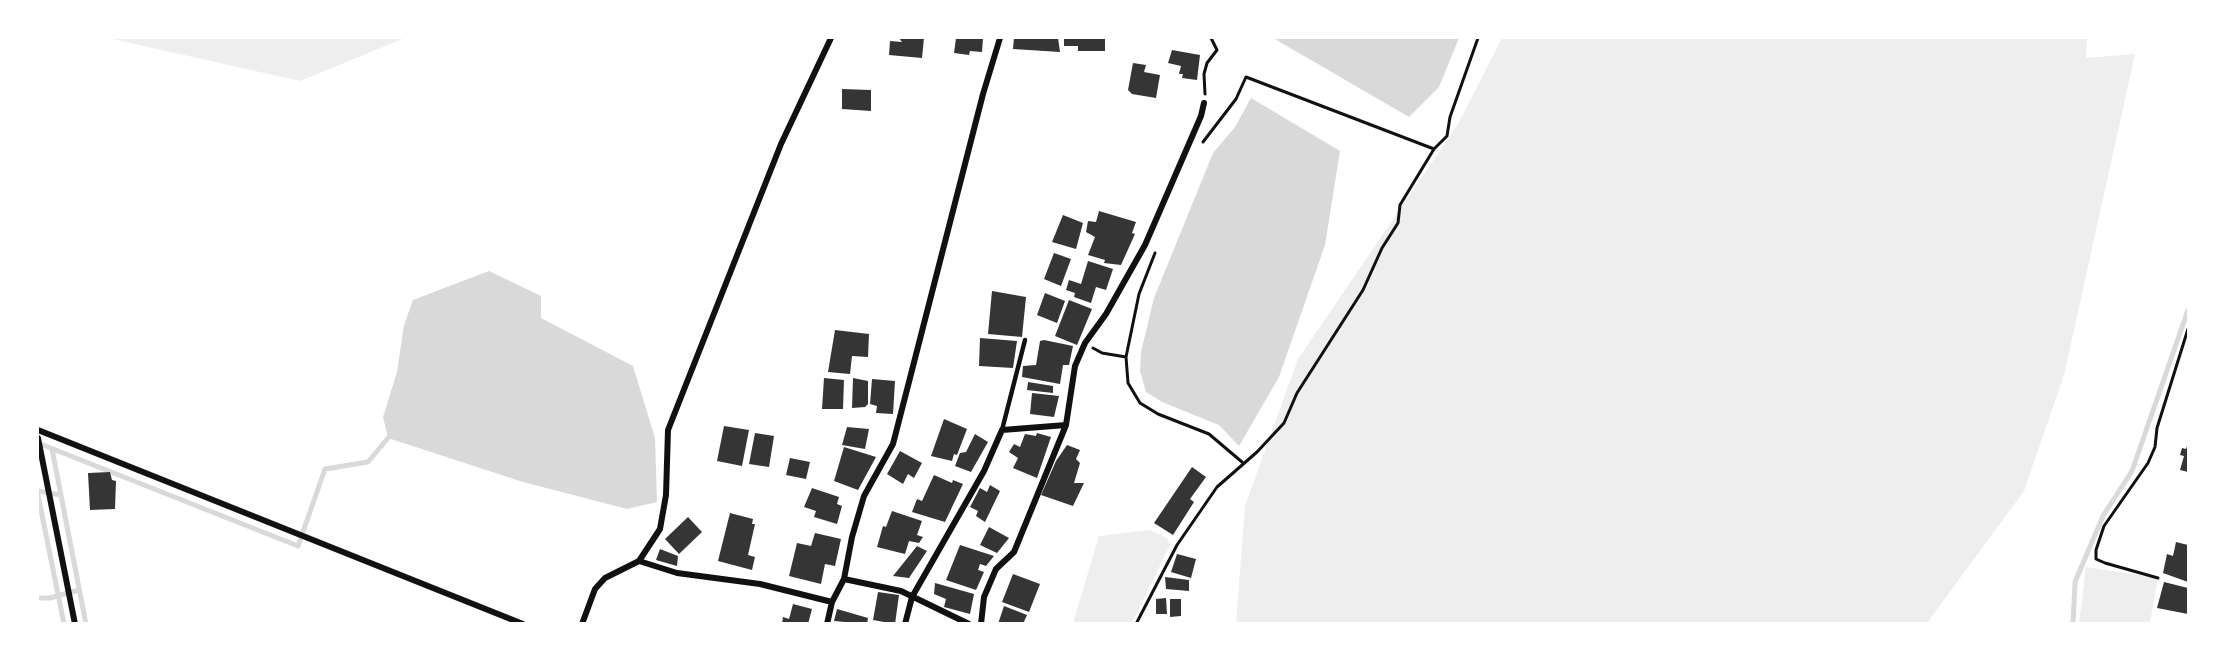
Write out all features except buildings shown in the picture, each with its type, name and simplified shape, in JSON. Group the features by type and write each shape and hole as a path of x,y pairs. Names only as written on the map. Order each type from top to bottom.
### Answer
{"street":[{"path":"582,624 595,589 605,578 639,561 660,529 666,495 668,430 782,144 831,38"},
{"path":"827,624 832,602 844,579 852,537 864,496 893,444 983,94 1000,38"},
{"path":"981,624 984,597 996,569 1014,552 1066,425 1075,366 1085,343 1106,314 1145,245 1202,116 1204,103"},
{"path":"904,624 912,597 984,471 1002,430 1066,425"},
{"path":"38,430 523,624"},
{"path":"38,438 75,624"},
{"path":"639,561 677,573 760,584 832,602"},
{"path":"844,579 885,587 969,624"}],"lane":[{"path":"1002,430 1025,340"}],"path":[{"path":"1204,103 1204,74 1207,63 1217,50 1211,38"},
{"path":"1136,624 1177,544 1217,487 1242,462 1257,452 1284,423 1297,393 1363,290 1382,248 1398,224 1400,205 1434,149 1448,136 1450,117 1478,38"},
{"path":"1201,145 1236,99 1246,77 1434,149"},
{"path":"1156,250 1139,294 1126,357 1128,383 1140,404 1158,414 1209,434 1242,462"},
{"path":"2158,578 2104,564 2096,559 2096,550 2104,526 2155,447 2157,428 2188,329"},
{"path":"1102,353 1126,357"}],"shaded area":[{"path":"108,38 405,38 300,81"},
{"path":"1273,38 1459,38 1439,87 1409,117"},
{"path":"1502,38 2087,38 2086,58 2135,54 2064,375 2024,491 1927,623 1236,624 1245,506 1298,359 1458,124"},
{"path":"1251,98 1340,151 1325,245 1279,377 1239,446 1219,425 1162,402 1146,392 1140,371 1141,352 1154,298 1213,153 1235,127"},
{"path":"489,271 541,296 541,318 633,366 655,438 657,502 627,509 523,482 388,438 383,417 397,372 404,325 413,300"},
{"path":"1150,530 1167,538 1170,545 1132,623 1073,623 1099,536"},
{"path":"2086,567 2158,578 2150,623 2079,624"}],"waterway":[{"path":"2073,624 2075,582 2103,516 2132,471 2188,310"},
{"path":"38,443 298,546 325,469 368,462 388,438"},
{"path":"52,449 86,624"},
{"path":"38,491 61,495"},
{"path":"38,495 64,624"},
{"path":"38,598 50,598 79,590"}]}
